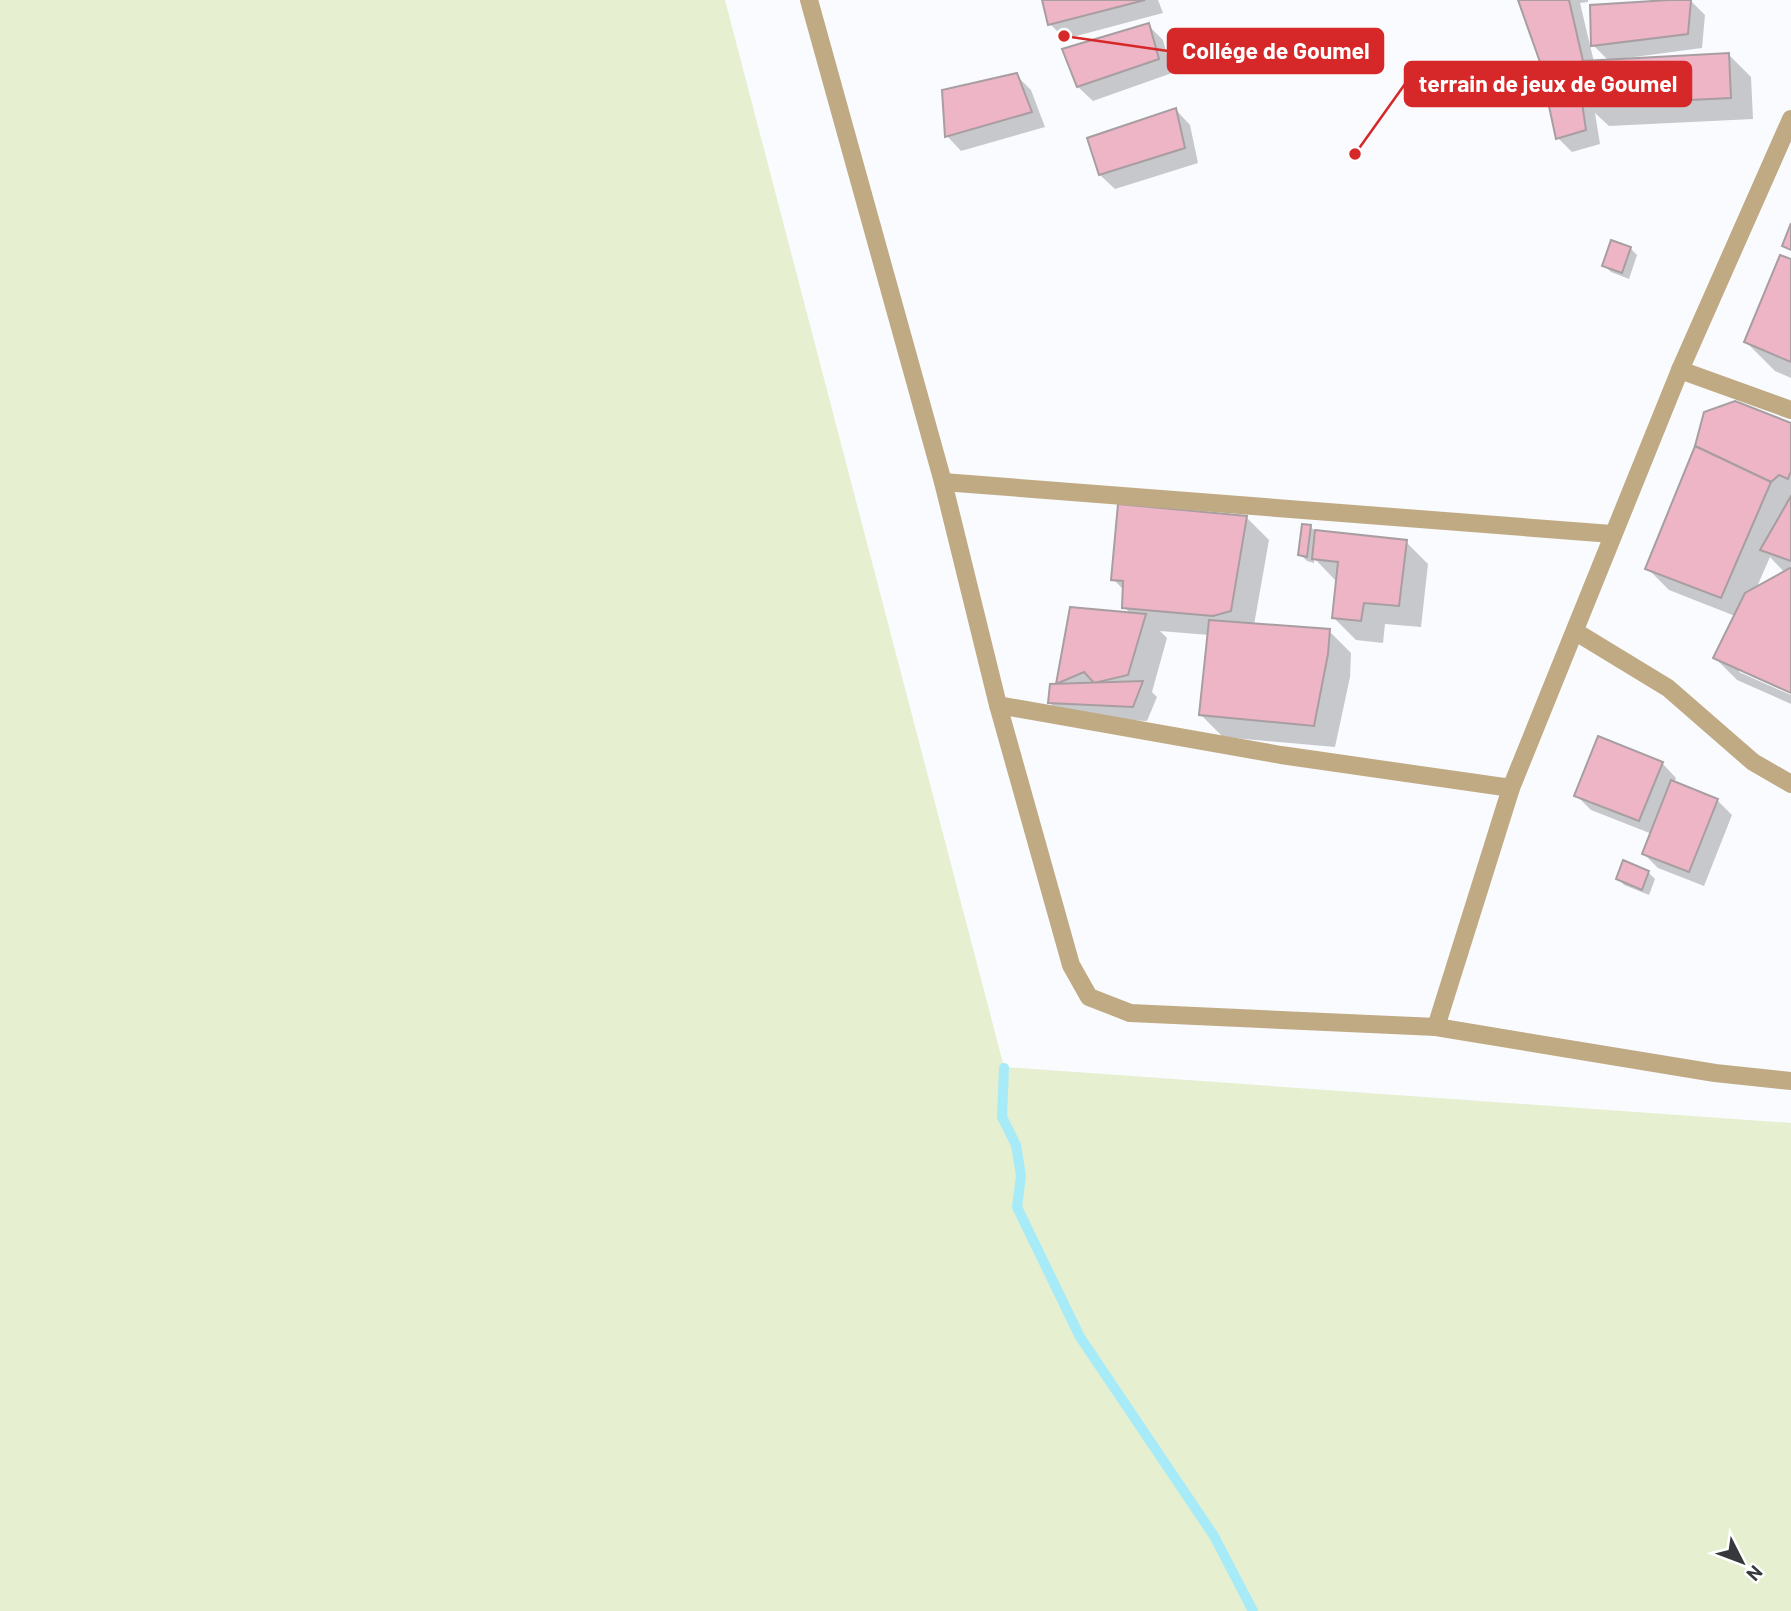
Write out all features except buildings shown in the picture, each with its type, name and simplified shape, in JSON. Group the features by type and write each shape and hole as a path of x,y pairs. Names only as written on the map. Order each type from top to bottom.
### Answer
{"street":[{"path":"809,0 943,482 998,705 1071,965 1089,997 1130,1013 1436,1027 1714,1073 1791,1080"},
{"path":"1436,1027 1511,788 1680,370 1787,142 1791,119"},
{"path":"1680,370 1791,410"},
{"path":"943,482 1612,534"},
{"path":"1576,632 1668,688 1754,762 1791,783"},
{"path":"998,705 1281,755 1511,788"}],"green space":[{"path":"0,0 725,0 1004,1067 1791,1123 1791,1611 0,1611"}],"waterway":[{"path":"1004,1068 1002,1117 1016,1145 1021,1176 1017,1207 1080,1337 1214,1536 1253,1611"}],"place":[{"name":"Collége de Goumel","path":"1064,36"},
{"name":"terrain de jeux de Goumel","path":"1355,154"}]}
